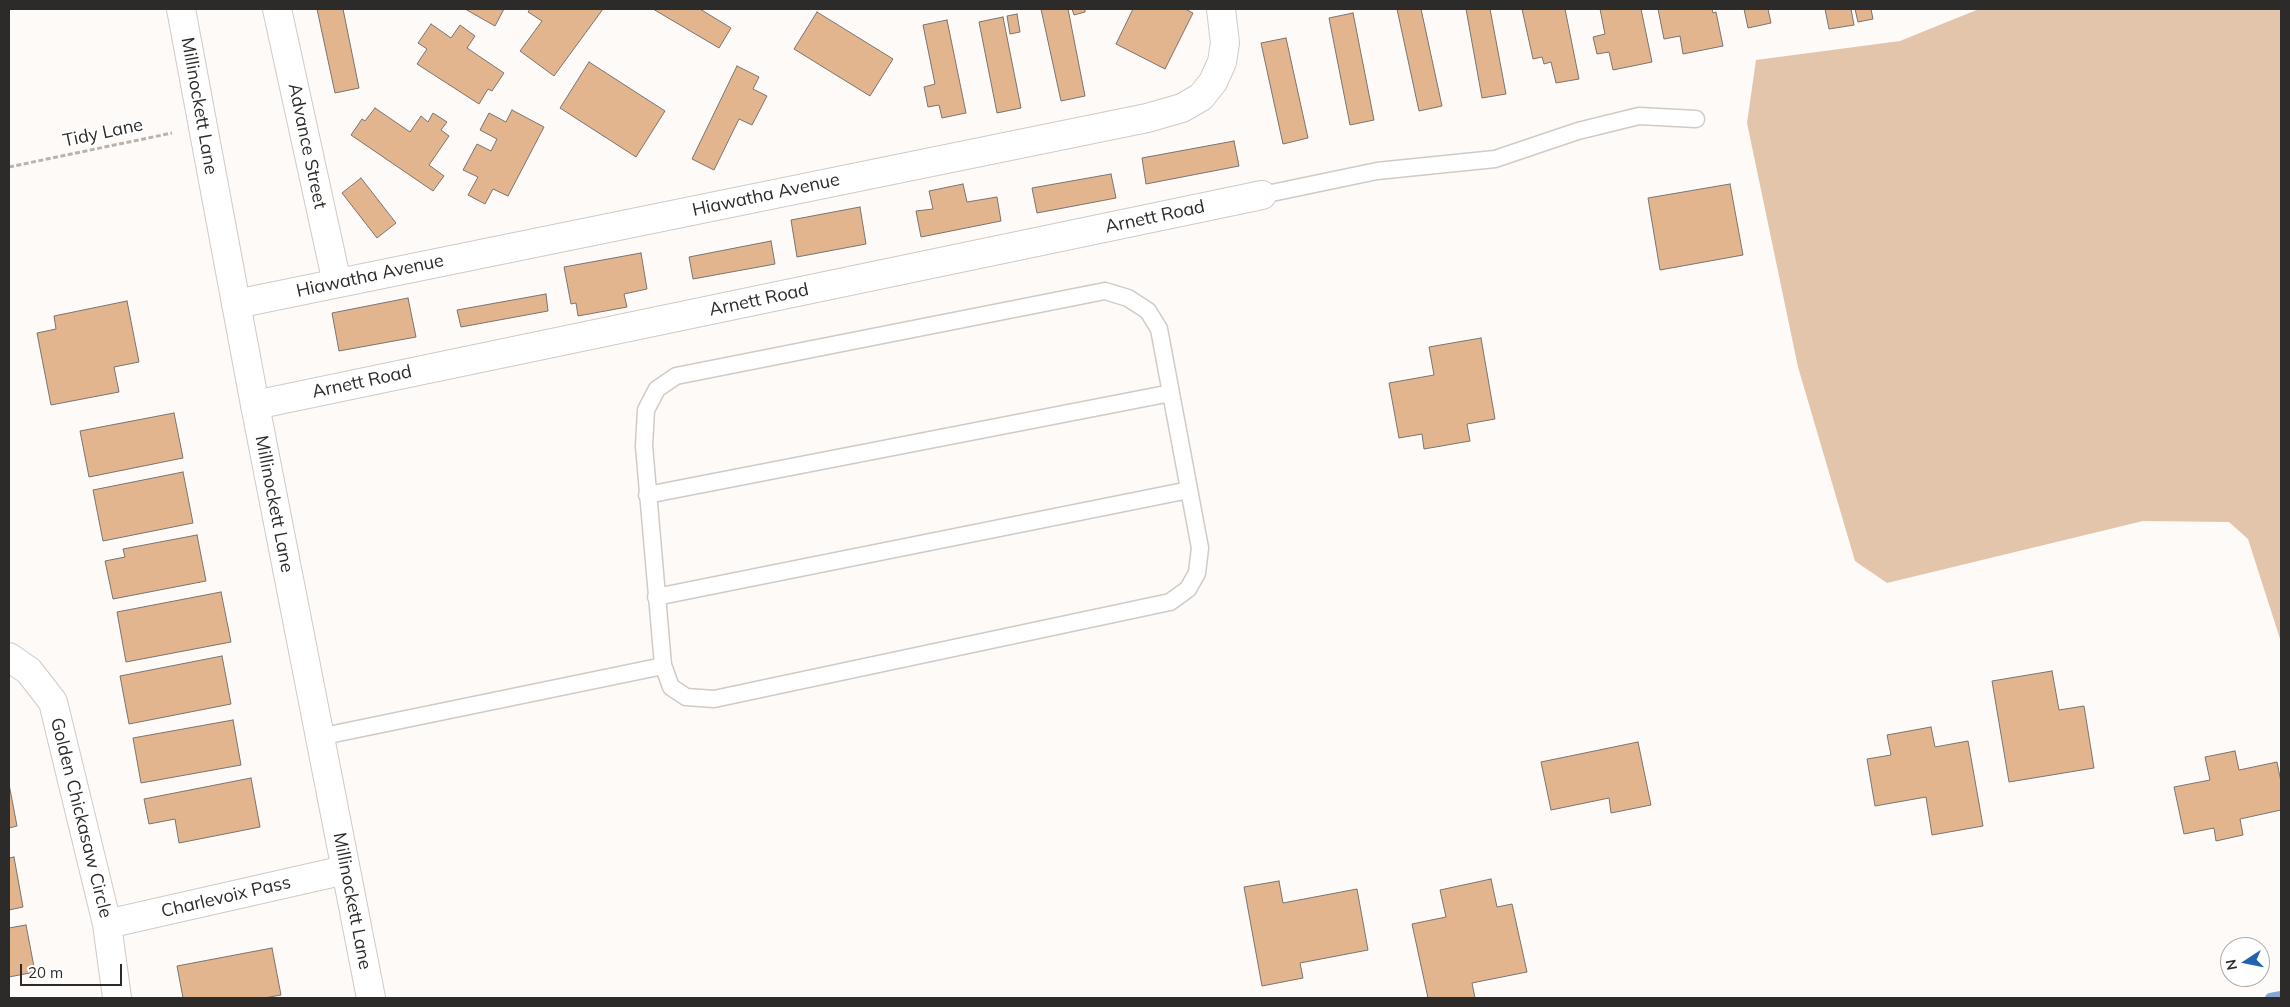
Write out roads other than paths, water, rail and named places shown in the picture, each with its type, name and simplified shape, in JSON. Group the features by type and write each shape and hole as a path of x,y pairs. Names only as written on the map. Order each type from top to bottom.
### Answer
{"street":[{"name":"Millinockett Lane","path":"181,9 255,405 371,998"},
{"name":"Advance Street","path":"277,9 337,283"},
{"name":"Hiawatha Avenue","path":"236,304 1147,118 1182,108 1202,97 1213,82 1222,62 1225,43 1221,9"},
{"name":"Arnett Road","path":"255,405 1262,194"},
{"name":"Golden Chickasaw Circle","path":"9,658 29,671 53,702 108,924 117,998"},
{"name":"Charlevoix Pass","path":"108,924 345,870"}],"lane":[{"path":"1262,194 1377,171 1495,159 1578,131 1639,116 1696,119"},
{"path":"1106,291 1128,298 1148,311 1159,329 1189,490 1200,548 1197,573 1188,589 1170,602 714,698 686,697 670,687 663,666 644,446 646,410 657,389 676,376 1106,291"},
{"path":"647,495 1171,393"},
{"path":"656,597 1189,490"},
{"path":"320,737 663,666"}],"waterway":[{"path":"2270,998 2281,996"}]}
